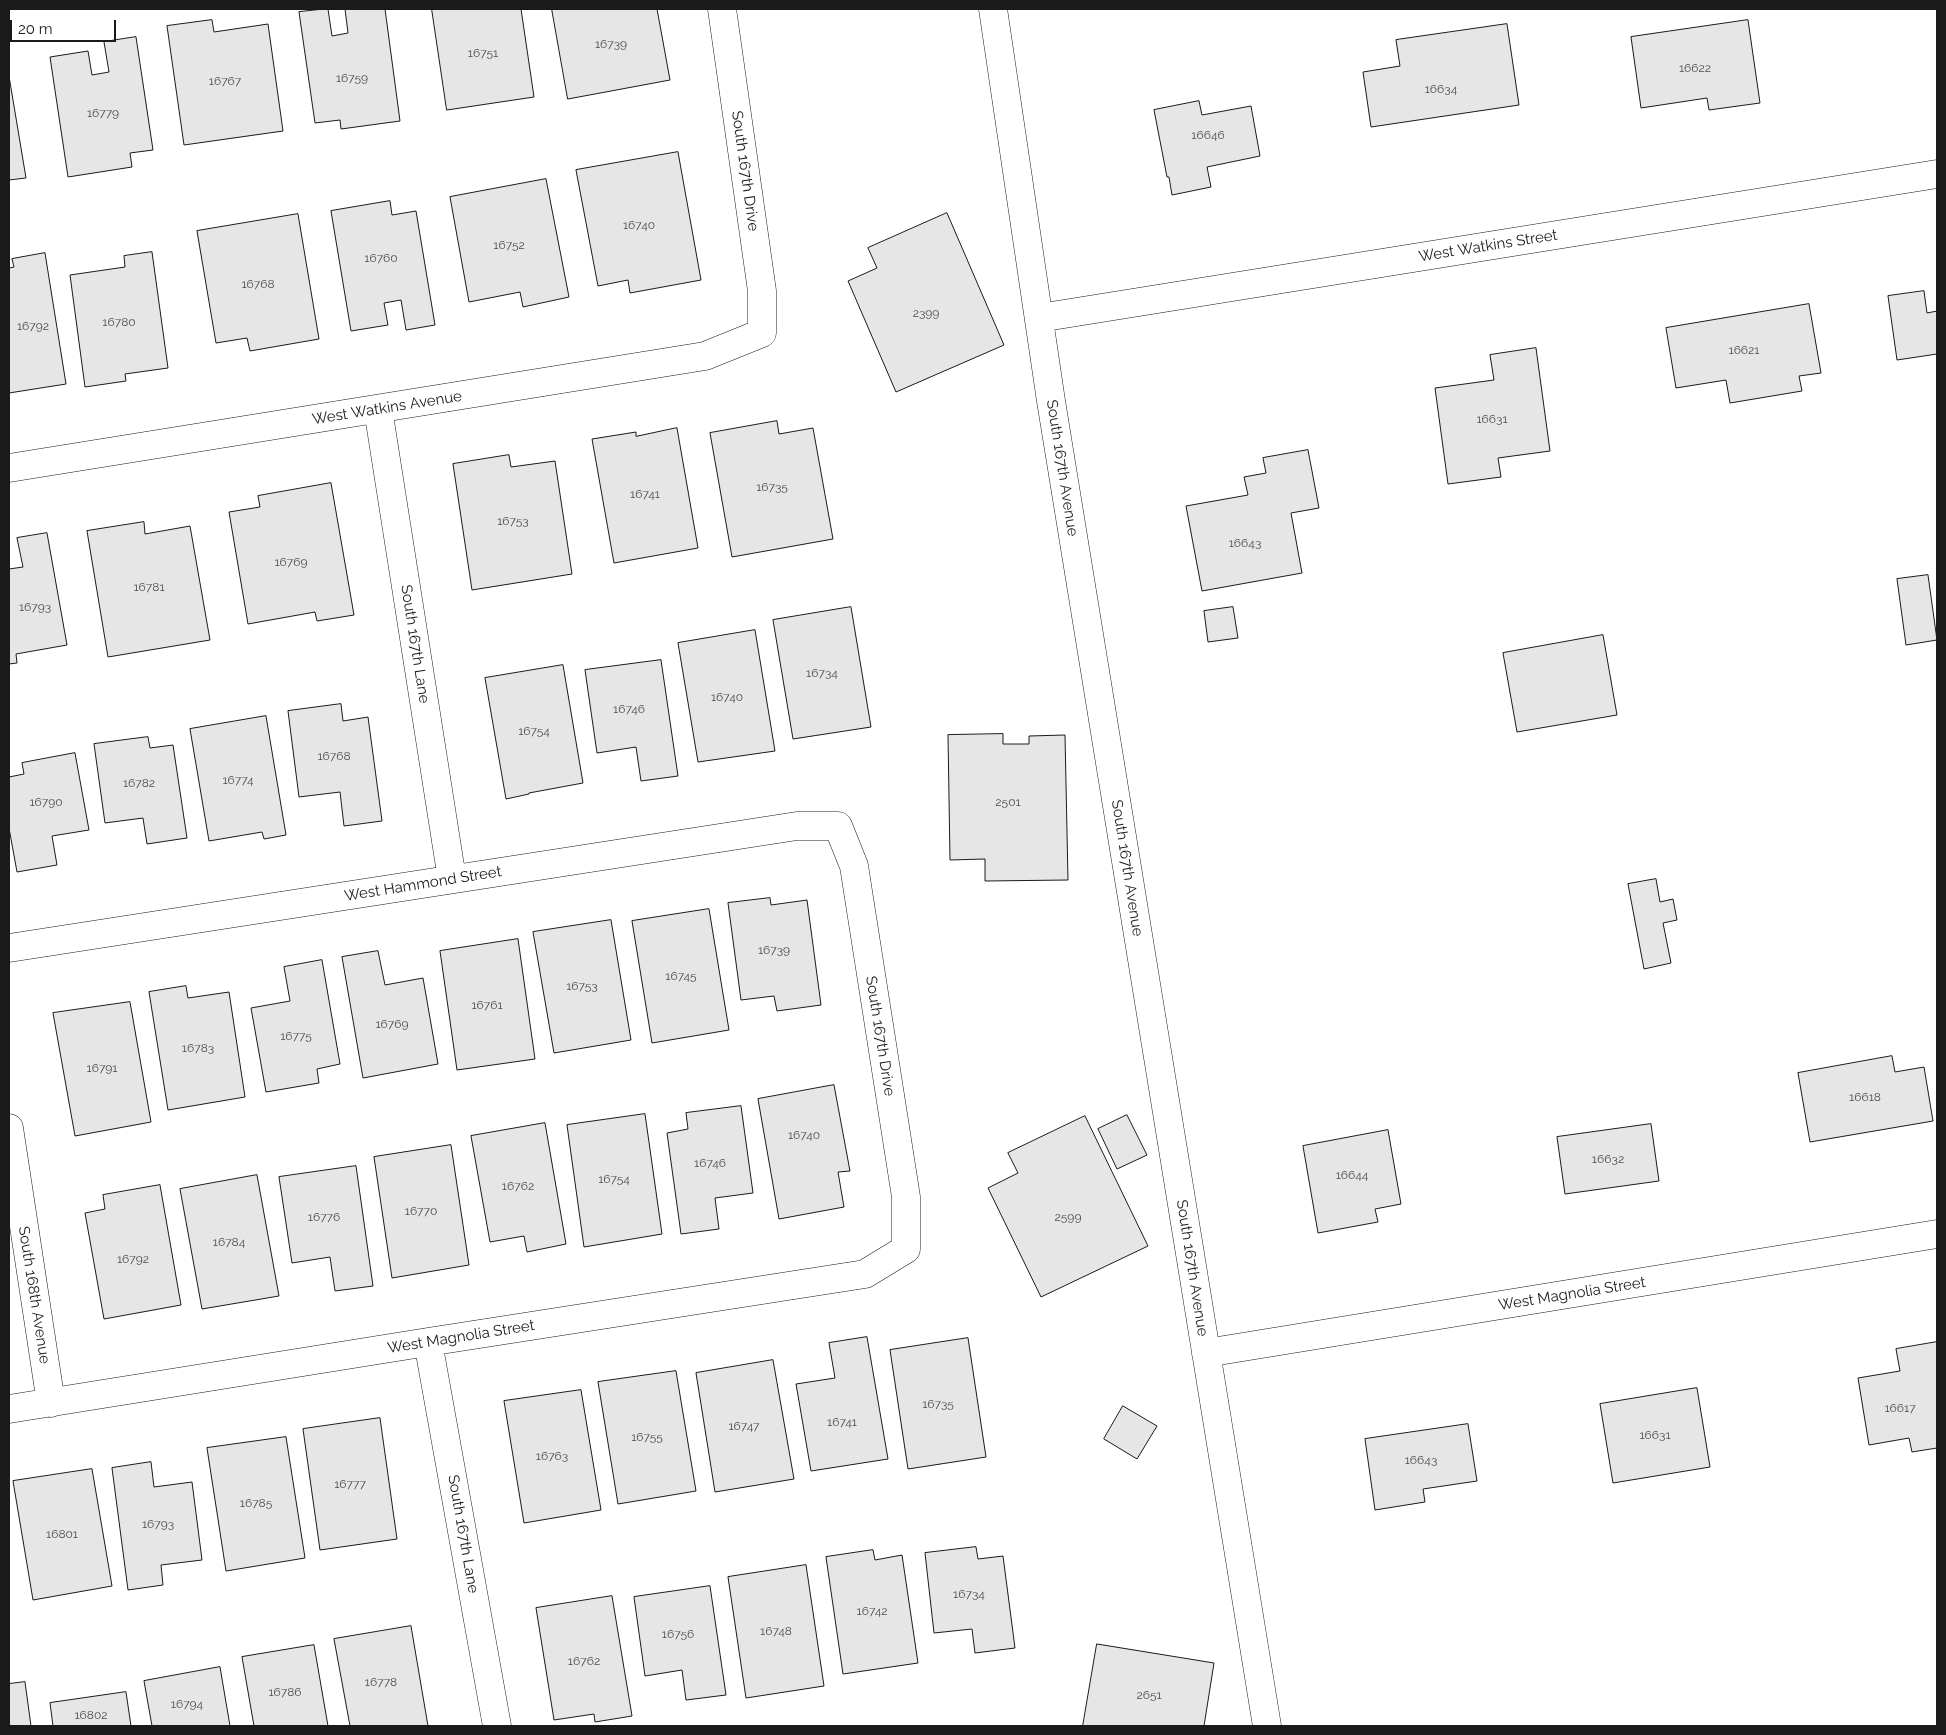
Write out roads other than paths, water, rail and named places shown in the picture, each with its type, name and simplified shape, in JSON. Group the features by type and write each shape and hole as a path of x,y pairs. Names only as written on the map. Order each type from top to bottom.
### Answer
{"street":[{"name":"South 167th Drive","path":"722,9 762,291 762,334"},
{"name":"South 167th Avenue","path":"993,9 1039,318 1267,1726"},
{"name":"West Watkins Street","path":"1039,318 1937,174"},
{"name":"West Watkins Avenue","path":"9,468 705,356 762,334"},
{"name":"South 167th Lane","path":"378,409 452,879"},
{"name":"West Hammond Street","path":"9,948 797,826 838,826"},
{"name":"South 167th Drive","path":"838,826 854,866 906,1197 906,1249"},
{"name":"South 168th Avenue","path":"9,1128 51,1403"},
{"name":"West Magnolia Street","path":"1206,1353 1937,1234"},
{"name":"West Magnolia Street","path":"9,1409 865,1274 906,1249"},
{"name":"South 167th Lane","path":"428,1342 497,1726"}]}
